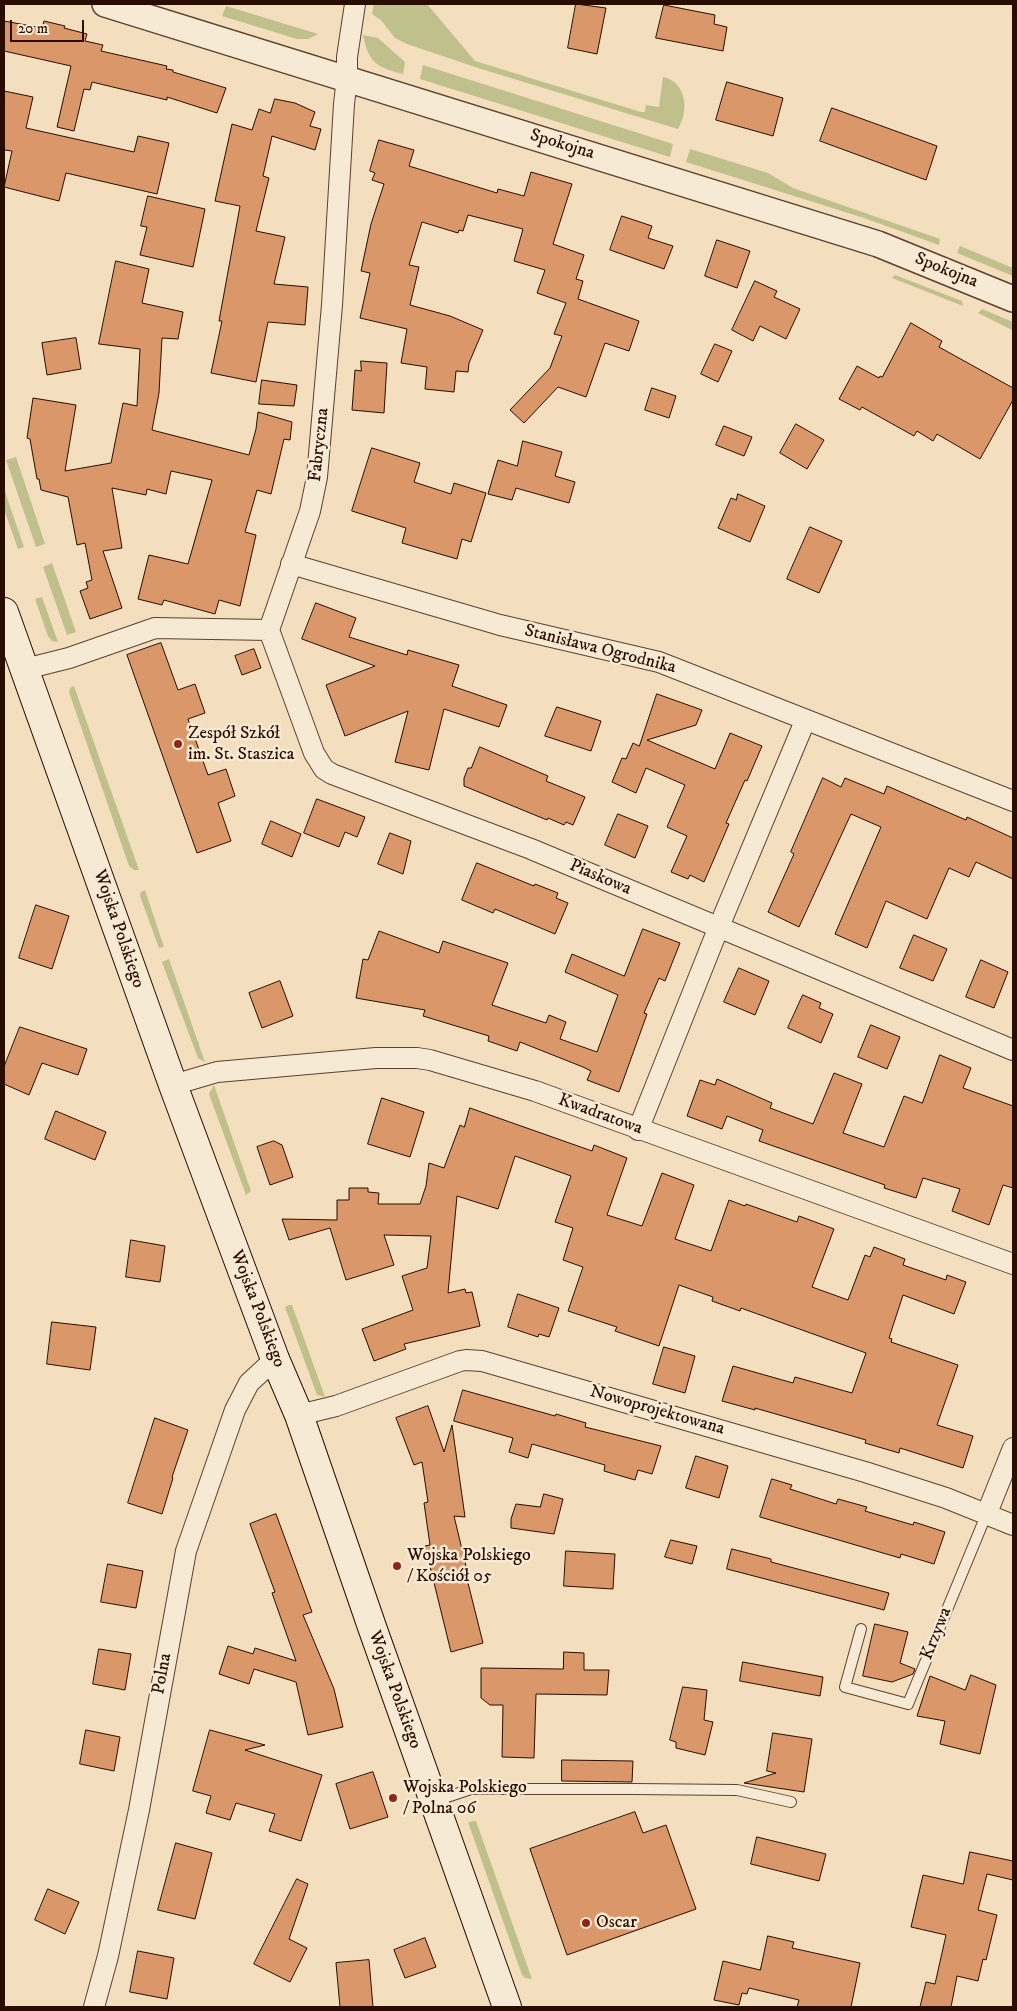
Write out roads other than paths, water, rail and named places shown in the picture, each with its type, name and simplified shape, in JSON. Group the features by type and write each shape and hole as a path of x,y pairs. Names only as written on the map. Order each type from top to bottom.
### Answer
{"main road":[{"name":"Wojska Polskiego","path":"4,612 8,639 25,668 173,1085 275,1359 299,1415 507,2007"}],"street":[{"name":"Spokojna","path":"105,4 878,244 1013,299"},
{"name":"Fabryczna","path":"269,630 314,495 320,459 347,56 355,4"},
{"name":"Stanisława Ogrodnika","path":"292,564 500,625 659,662 1013,801"},
{"path":"25,668 69,658 155,628 269,630"},
{"name":"Piaskowa","path":"269,630 314,753 324,769 332,774 531,849 1013,1050"},
{"path":"638,1130 718,928 805,720"},
{"name":"Kwadratowa","path":"173,1085 217,1072 376,1058 417,1058 536,1091 638,1130 1013,1264"},
{"name":"Polna","path":"94,2007 108,1956 139,1810 186,1551 235,1410 249,1382 275,1359"},
{"name":"Nowoprojektowana","path":"299,1415 336,1406 460,1361 482,1361 865,1472 987,1513 1013,1525"},
{"name":"Krzywa","path":"987,1513 1013,1448"}],"lane":[{"name":"Krzywa","path":"861,1629 844,1687 908,1704 987,1513"},
{"path":"434,1801 471,1789 624,1789 737,1790 791,1802"}],"place":[{"name":"Zespół Szkół im. St. Staszica","path":"178,744"},
{"name":"Wojska Polskiego / Kościół 05","path":"397,1566"},
{"name":"Wojska Polskiego / Polna 06","path":"393,1798"},
{"name":"Oscar","path":"586,1923"}]}
